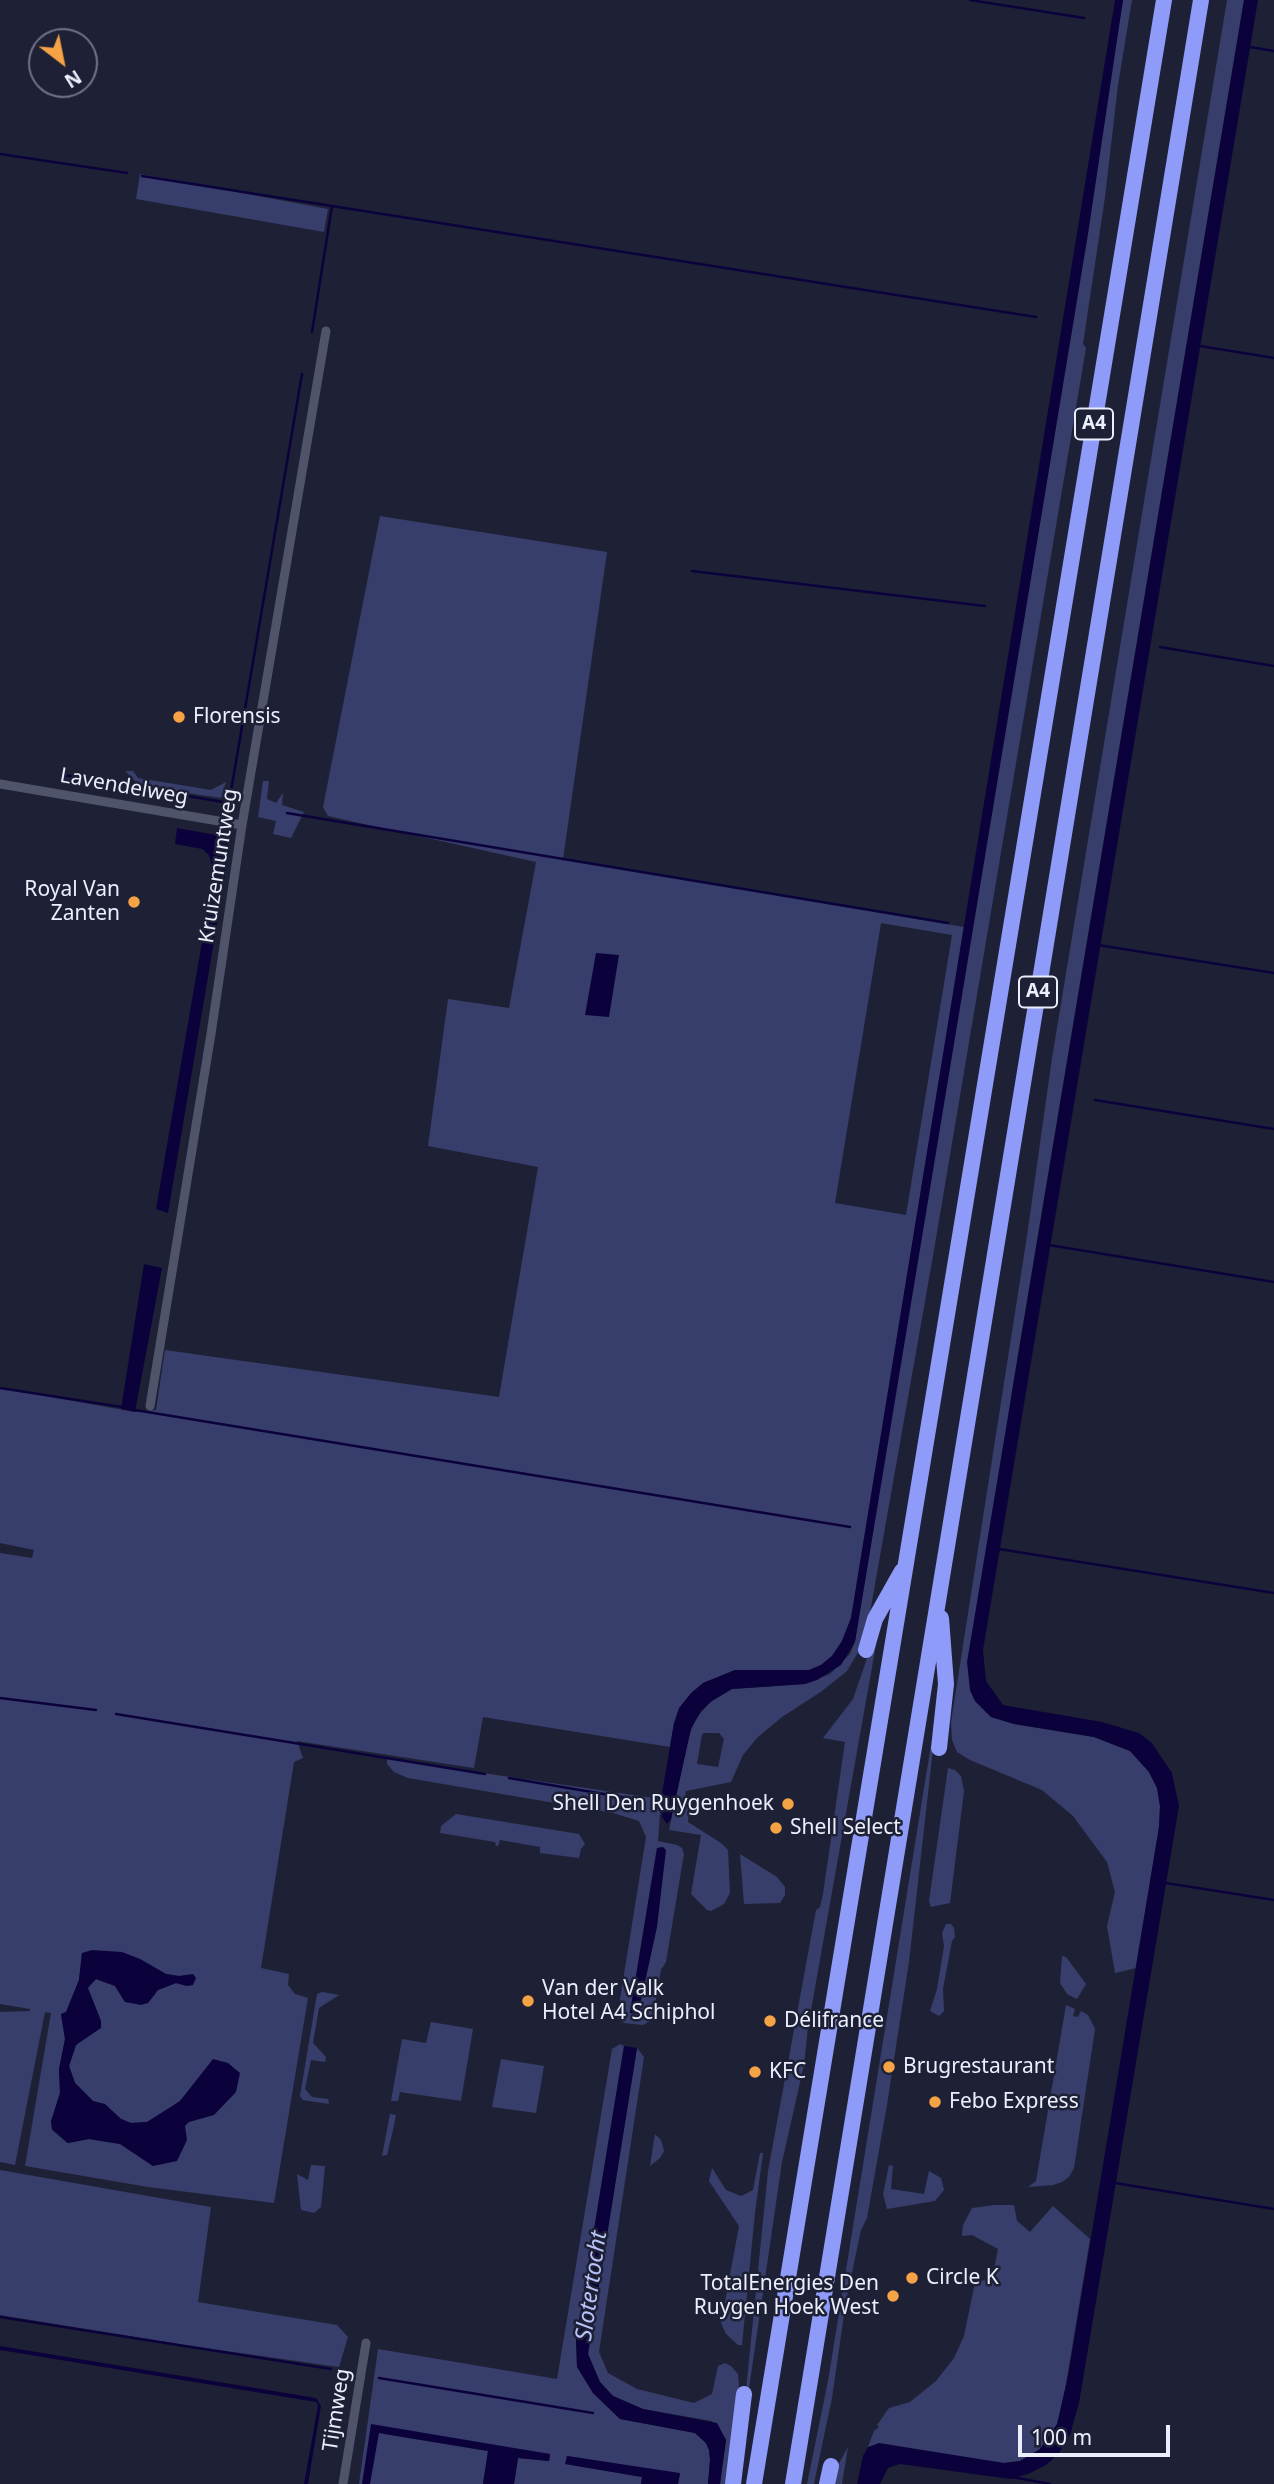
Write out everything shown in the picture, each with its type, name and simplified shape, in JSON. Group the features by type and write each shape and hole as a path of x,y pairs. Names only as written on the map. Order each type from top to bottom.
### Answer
{"highway":[{"name":"A4","path":"754,2484 1164,0"},
{"name":"A4","path":"793,2484 1201,0"},
{"name":"A4","path":"866,1650 875,1619 908,1560"},
{"name":"A4","path":"939,1592 946,1684 939,1748"},
{"path":"733,2484 744,2394"},
{"path":"827,2484 831,2466"}],"street":[{"name":"Kruizemuntweg","path":"150,1406 242,825 326,331"},
{"name":"Lavendelweg","path":"0,783 242,825"},
{"name":"Tijmweg","path":"343,2484 366,2343"}],"shaded area":[{"path":"1123,0 1132,0 1083,344 1086,348 868,1624 860,1649 847,1671 757,1738 743,1755 731,1782 686,1791 683,1806 689,1808 688,1822 728,1850 730,1893 724,1904 711,1911 707,1910 691,1894 701,1835 669,1830 694,1721 711,1701 732,1689 805,1684 830,1674 850,1654 855,1641","holes":["719,1733 724,1739 718,1767 697,1764 702,1734"]},
{"path":"1227,0 1244,0 1013,1384 970,1690 975,1701 991,1717 1014,1724 1094,1737 1130,1751 1149,1772 1157,1788 1159,1827 1136,1968 1115,1973 1107,1926 1115,1892 1107,1862 1073,1816 1042,1790 957,1752 952,1740 951,1722 1052,1058"},
{"path":"140,174 328,209 324,232 136,199"},
{"path":"380,516 607,552 563,859 964,927 851,1618 842,1641 832,1656 809,1670 735,1670 703,1683 674,1723 670,1747 483,1717 474,1768 297,1741 303,1758 294,1762 261,1968 289,1974 288,1985 295,1994 308,1998 274,2203 148,2187 25,2166 51,2013 45,2012 15,2165 0,2162 0,2012 30,2009 0,2004 0,1553 32,1558 34,1550 0,1543 0,1388 135,1412 156,1410 165,1350 499,1397 538,1167 428,1146 448,999 509,1008 536,862 328,816 323,807","holes":["881,923 952,935 906,1215 835,1203","82,1953 140,1959 166,1974 193,1975 187,1986 176,1983 158,1990 148,2003 125,2002 115,1986 96,1979 87,1988 101,2021 76,2045 69,2066 75,2083 93,2101 105,2105 121,2119 131,2123 147,2122 162,2114 186,2094 215,2114 188,2122 153,2166 120,2144 89,2139 67,2143 52,2130 51,2122 60,2093 59,2069 65,2039 61,2014 66,2012 79,1980"]},
{"path":"125,771 133,771 138,778 211,790 226,782 221,798 140,786"},
{"path":"263,781 269,781 267,799 276,803 283,793 282,805 304,812 291,838 273,834 276,821 258,817"},
{"path":"874,1638 877,1639 808,2027 804,2065 782,2162 740,2450 768,2171 816,1910 820,1907 823,1894 845,1742 823,1738 853,1699"},
{"path":"931,1745 933,1749 909,1962 887,2105 867,2218 861,2230 846,2301 832,2398 814,2484 807,2484 828,2381"},
{"path":"387,1759 661,1799 658,1841 677,1845 682,1848 684,1854 666,1962 661,1970 650,2021 643,2025 624,2023 617,2018 646,1837 639,1821 613,1813 408,1778 394,1772 387,1764","holes":["657,1848 638,2014 630,2012"]},
{"path":"948,1768 961,1776 964,1791 950,1903 931,1907 929,1901"},
{"path":"456,1814 579,1834 585,1844 579,1858 540,1853 540,1847 500,1840 496,1846 495,1842 440,1833 441,1826"},
{"path":"740,1854 777,1877 785,1887 785,1895 780,1903 744,1904"},
{"path":"946,1924 951,1924 954,1928 955,1937 943,1989 944,2011 939,2016 930,2011 937,1989 944,1946 942,1933"},
{"path":"1062,1956 1066,1957 1086,1984 1077,1999 1067,1994 1060,1983"},
{"path":"322,1992 339,1995 319,2008 313,2043 326,2057 325,2062 311,2060 305,2089 312,2097 328,2099 329,2104 303,2100 300,2096 317,1994"},
{"path":"1066,2005 1075,2009 1073,2016 1078,2017 1081,2011 1088,2015 1095,2029 1074,2168 1062,2182 1028,2187 1036,2181"},
{"path":"431,2022 473,2029 461,2101 400,2092 398,2101 391,2101 402,2039 426,2043"},
{"path":"620,2044 624,2046 576,2340 577,2367 593,2393 620,2419 695,2433 706,2443 709,2450 708,2484 678,2484 680,2474 567,2456 566,2464 642,2477 641,2484 514,2484 518,2458 549,2461 550,2454 378,2433 488,2451 483,2484 359,2484 378,2349 557,2379 612,2049"},
{"path":"637,2048 644,2057 599,2352 608,2373 637,2389 694,2403 712,2394 718,2366 725,2363 731,2366 738,2374 739,2385 737,2425 728,2484 720,2484 726,2440 712,2421 643,2409 613,2396 600,2382 588,2354"},
{"path":"501,2059 544,2066 536,2113 492,2107"},
{"path":"390,2114 396,2115 387,2155 382,2156"},
{"path":"655,2134 661,2140 664,2151 650,2166"},
{"path":"760,2153 763,2153 742,2345 738,2345 726,2334 721,2323 739,2226 709,2181 712,2168 726,2190 741,2196 753,2190"},
{"path":"311,2165 325,2166 321,2207 314,2213 301,2210 297,2174 308,2180"},
{"path":"889,2165 893,2166 891,2189 924,2194 929,2171 941,2178 944,2190 935,2201 887,2209 883,2194"},
{"path":"0,2170 211,2207 198,2302 337,2325 348,2337 339,2367 0,2315"},
{"path":"1014,2205 1017,2221 1030,2232 1053,2206 1090,2239 1057,2425 1040,2449 1020,2461 1004,2463 868,2447 874,2431 879,2427 877,2425 889,2408 910,2402 936,2381 954,2358 964,2336 975,2282 992,2279 998,2249 972,2235 962,2236 963,2225 972,2208"},
{"path":"848,2447 842,2484 832,2484 838,2465"}],"water":[{"path":"1115,0 1123,0 1088,234 855,1642 841,1665 817,1680 805,1684 732,1689 701,1711 691,1729 671,1819 667,1824 662,1817 661,1799 674,1723 679,1708 691,1693 703,1683 735,1670 809,1670 821,1665 832,1656 842,1641 851,1618"},
{"path":"1244,0 1258,0 983,1650 986,1681 1003,1705 1102,1722 1139,1733 1152,1743 1172,1773 1179,1806 1079,2403 1070,2435 1059,2453 1046,2465 1010,2479 900,2464 888,2468 880,2484 857,2484 863,2456 868,2447 879,2443 1004,2463 1020,2461 1040,2449 1057,2424 1068,2376 1159,1827 1157,1788 1149,1772 1130,1751 1094,1737 1014,1724 991,1717 975,1701 970,1690 967,1662"},
{"path":"177,828 222,836 230,847 168,1213 156,1209 214,872 209,855 202,849 175,844"},
{"path":"596,953 619,955 609,1017 585,1015"},
{"path":"144,1264 162,1268 135,1412 121,1409"},
{"path":"663,1847 666,1850 657,1927 638,2014 630,2013 657,1848"},
{"path":"92,1950 122,1952 166,1974 193,1974 196,1978 193,1985 176,1983 158,1990 148,2003 141,2005 125,2002 115,1986 96,1979 88,1988 101,2021 101,2028 76,2045 69,2066 75,2083 93,2101 105,2104 121,2119 131,2123 147,2122 180,2101 213,2059 228,2063 240,2073 236,2092 214,2115 189,2122 185,2126 187,2140 177,2161 153,2166 120,2144 89,2139 68,2143 52,2129 51,2121 60,2093 59,2069 65,2039 61,2014 66,2012 79,1980 82,1953"},
{"name":"Slotertocht","path":"624,2046 637,2048 588,2354 600,2382 613,2396 643,2409 717,2423 726,2440 720,2484 708,2484 709,2450 706,2443 695,2433 620,2419 593,2393 577,2367 576,2340"},
{"path":"0,2346 316,2398 321,2406 308,2484 304,2484 318,2405 316,2402 0,2350"},
{"path":"371,2424 550,2454 549,2461 518,2458 514,2484 483,2484 488,2451 379,2433 370,2484 362,2484"},
{"path":"567,2456 680,2473 678,2484 641,2484 642,2477 565,2464"}],"waterway":[{"path":"970,0 1084,18"},
{"path":"1250,47 1274,51"},
{"path":"0,154 127,173"},
{"path":"142,176 332,206"},
{"path":"312,332 332,206 1036,317"},
{"path":"1200,346 1274,358"},
{"path":"64,775 229,803 302,374"},
{"path":"692,571 985,606"},
{"path":"1160,647 1274,666"},
{"path":"287,813 948,923"},
{"path":"1098,945 1274,973"},
{"path":"1095,1100 1274,1129"},
{"path":"1049,1245 1274,1282"},
{"path":"0,1388 122,1407"},
{"path":"135,1410 850,1527"},
{"path":"999,1549 1274,1593"},
{"path":"0,1698 96,1710"},
{"path":"116,1714 485,1774"},
{"path":"509,1778 639,1800"},
{"path":"1166,1883 1274,1900"},
{"path":"1115,2183 1274,2209"},
{"path":"0,2317 331,2369"},
{"path":"379,2378 593,2413"},
{"path":"1012,2477 1050,2484"}],"place":[{"name":"Florensis","path":"179,717"},
{"name":"Royal Van Zanten","path":"134,902"},
{"name":"Shell Den Ruygenhoek","path":"788,1804"},
{"name":"Shell Select","path":"776,1828"},
{"name":"Van der Valk Hotel A4 Schiphol","path":"528,2001"},
{"name":"Délifrance","path":"770,2021"},
{"name":"Brugrestaurant","path":"889,2067"},
{"name":"KFC","path":"755,2072"},
{"name":"Febo Express","path":"935,2102"},
{"name":"Circle K","path":"912,2278"},
{"name":"TotalEnergies Den Ruygen Hoek West","path":"893,2296"}]}
